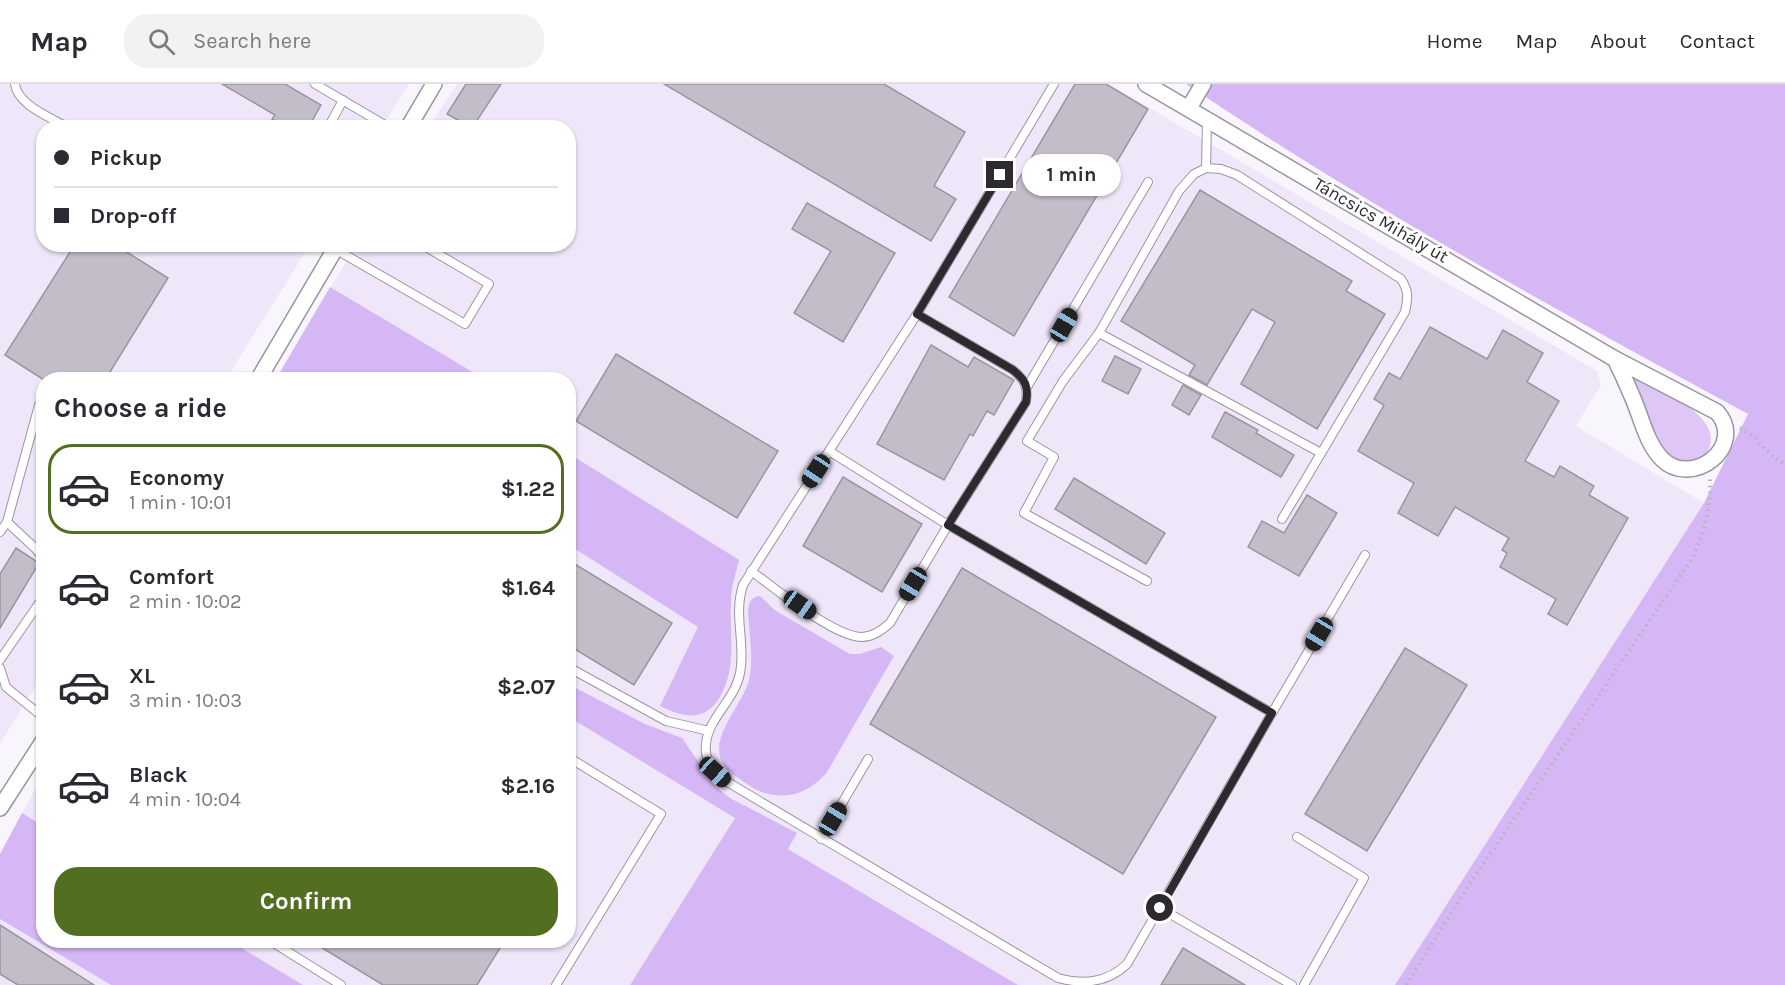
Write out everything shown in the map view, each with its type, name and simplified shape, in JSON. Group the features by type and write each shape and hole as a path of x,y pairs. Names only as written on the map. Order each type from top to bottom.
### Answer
{"street":[{"path":"413,120 434,84"},
{"name":"Táncsics Mihály út","path":"1146,84 1615,359 1717,412 1725,422"},
{"path":"1189,108 1203,84"},
{"path":"263,372 334,252"},
{"path":"1615,359 1652,444 1660,458 1670,465 1682,469 1696,468 1710,463 1723,444 1727,432 1725,422"},
{"path":"0,808 36,752"}],"lane":[{"path":"15,84 16,90 25,102 55,120"},
{"path":"315,84 377,120"},
{"path":"1054,84 917,314 751,571 737,602 740,674 734,690 709,731 706,753 715,772 724,780 821,839 1058,978 1073,982 1105,979 1117,974 1127,964 1365,555"},
{"path":"332,120 343,100"},
{"path":"1206,168 1207,118"},
{"path":"1147,581 1024,513 1054,457 1027,441 1063,381 1099,333 1179,191 1194,174 1206,168 1221,169 1237,175 1401,279 1407,287 1405,312 1282,519"},
{"path":"751,571 832,627 850,635 864,637 878,633 890,622 1026,402 1027,387 1148,182"},
{"path":"345,252 465,324 489,284 435,252"},
{"path":"917,314 1013,370 1023,379 1027,387"},
{"path":"1099,333 1321,453"},
{"path":"0,532 7,522 36,416"},
{"path":"829,451 948,525 1272,713"},
{"path":"7,522 36,549"},
{"path":"0,660 36,608"},
{"path":"0,668 6,687 36,711"},
{"path":"576,671 666,721 709,731"},
{"path":"821,839 868,759"},
{"path":"556,985 661,814 576,762"},
{"path":"1297,837 1364,878 1304,985"},
{"path":"1160,908 1292,985"},
{"path":"282,948 341,985"}],"path":[{"path":"1725,422 1749,432 1776,459 1785,464"},
{"path":"1407,985 1471,882 1693,557 1703,535 1710,505 1710,463"}],"shaded area":[{"path":"0,84 409,84 386,120 36,120 36,252 306,252 230,372 36,372 36,685 0,744"},
{"path":"457,84 1109,84 1597,371 1601,385 1576,426 1704,503 1395,985 1018,985 736,818 630,985 303,985 242,948 576,948 576,372 280,372 352,252 576,252 576,120 434,120"},
{"path":"1186,84 1785,84 1785,985 1395,985 1704,503 1748,414 1463,256 1323,172"},
{"path":"330,287 473,372 280,372"},
{"path":"1629,373 1691,408 1701,418 1708,428 1711,439 1705,454 1697,459 1681,463 1661,449"},
{"path":"576,458 739,560 731,596 731,652 724,688 718,700 705,712 698,715 683,715 660,706 698,627 576,549"},
{"path":"760,596 776,611 850,654 860,654 881,647 894,656 826,774 813,786 791,795 774,795 754,788 725,766 720,755 720,743 724,730 749,680 751,654 748,611 751,601"},
{"path":"576,688 645,724 682,738 715,786 730,798 797,833 788,849 1018,985 630,985 735,818 576,721"},
{"path":"36,788 36,822 22,813"},
{"path":"22,813 36,822 36,940 0,919 0,854"},
{"path":"0,919 36,940 36,948 49,948 111,985 0,985"},
{"path":"49,948 242,948 303,985 111,985"}],"building":[{"path":"222,84 285,84 321,105 313,120 274,120 275,115"},
{"path":"466,84 501,84 477,120 458,120 447,114"},
{"path":"664,84 884,84 965,132 934,186 956,199 931,241"},
{"path":"1075,84 1106,84 1148,109 1014,336 949,297"},
{"path":"1200,190 1352,281 1346,291 1385,314 1317,429 1241,384 1275,322 1252,309 1207,385 1189,375 1195,365 1121,321"},
{"path":"807,203 895,253 843,342 794,313 831,251 792,229"},
{"path":"70,252 127,252 168,278 110,372 36,372 36,375 5,355"},
{"path":"1430,327 1487,359 1503,330 1543,353 1527,382 1559,401 1525,461 1554,477 1560,466 1594,486 1589,495 1628,518 1567,625 1548,614 1556,599 1500,567 1507,553 1502,550 1509,538 1455,507 1438,536 1398,513 1414,483 1358,451 1384,405 1374,399 1389,373 1400,379"},
{"path":"931,345 968,367 974,357 1014,380 994,415 987,411 973,436 970,434 944,480 877,444"},
{"path":"616,354 778,451 737,518 576,421"},
{"path":"1115,356 1141,369 1128,394 1102,381"},
{"path":"1183,385 1201,395 1189,415 1172,405"},
{"path":"1225,412 1258,430 1256,433 1294,455 1281,477 1212,437"},
{"path":"843,477 922,524 882,592 803,546"},
{"path":"1074,478 1165,533 1146,564 1055,509"},
{"path":"1307,495 1337,513 1299,576 1248,547 1262,521 1284,533"},
{"path":"16,548 36,561 36,568 0,628 0,574"},
{"path":"576,565 672,623 634,685 576,650"},
{"path":"962,568 1216,717 1123,874 870,724"},
{"path":"1405,648 1467,685 1367,851 1305,814"},
{"path":"0,925 94,985 18,985 0,974"},
{"path":"322,948 500,948 477,985 383,985"},
{"path":"1183,948 1245,985 1161,985"}],"route":[{"path":"1000,175 917,314 1013,370 1023,379 1027,387 1026,402 948,525 1272,713 1160,908"}]}
